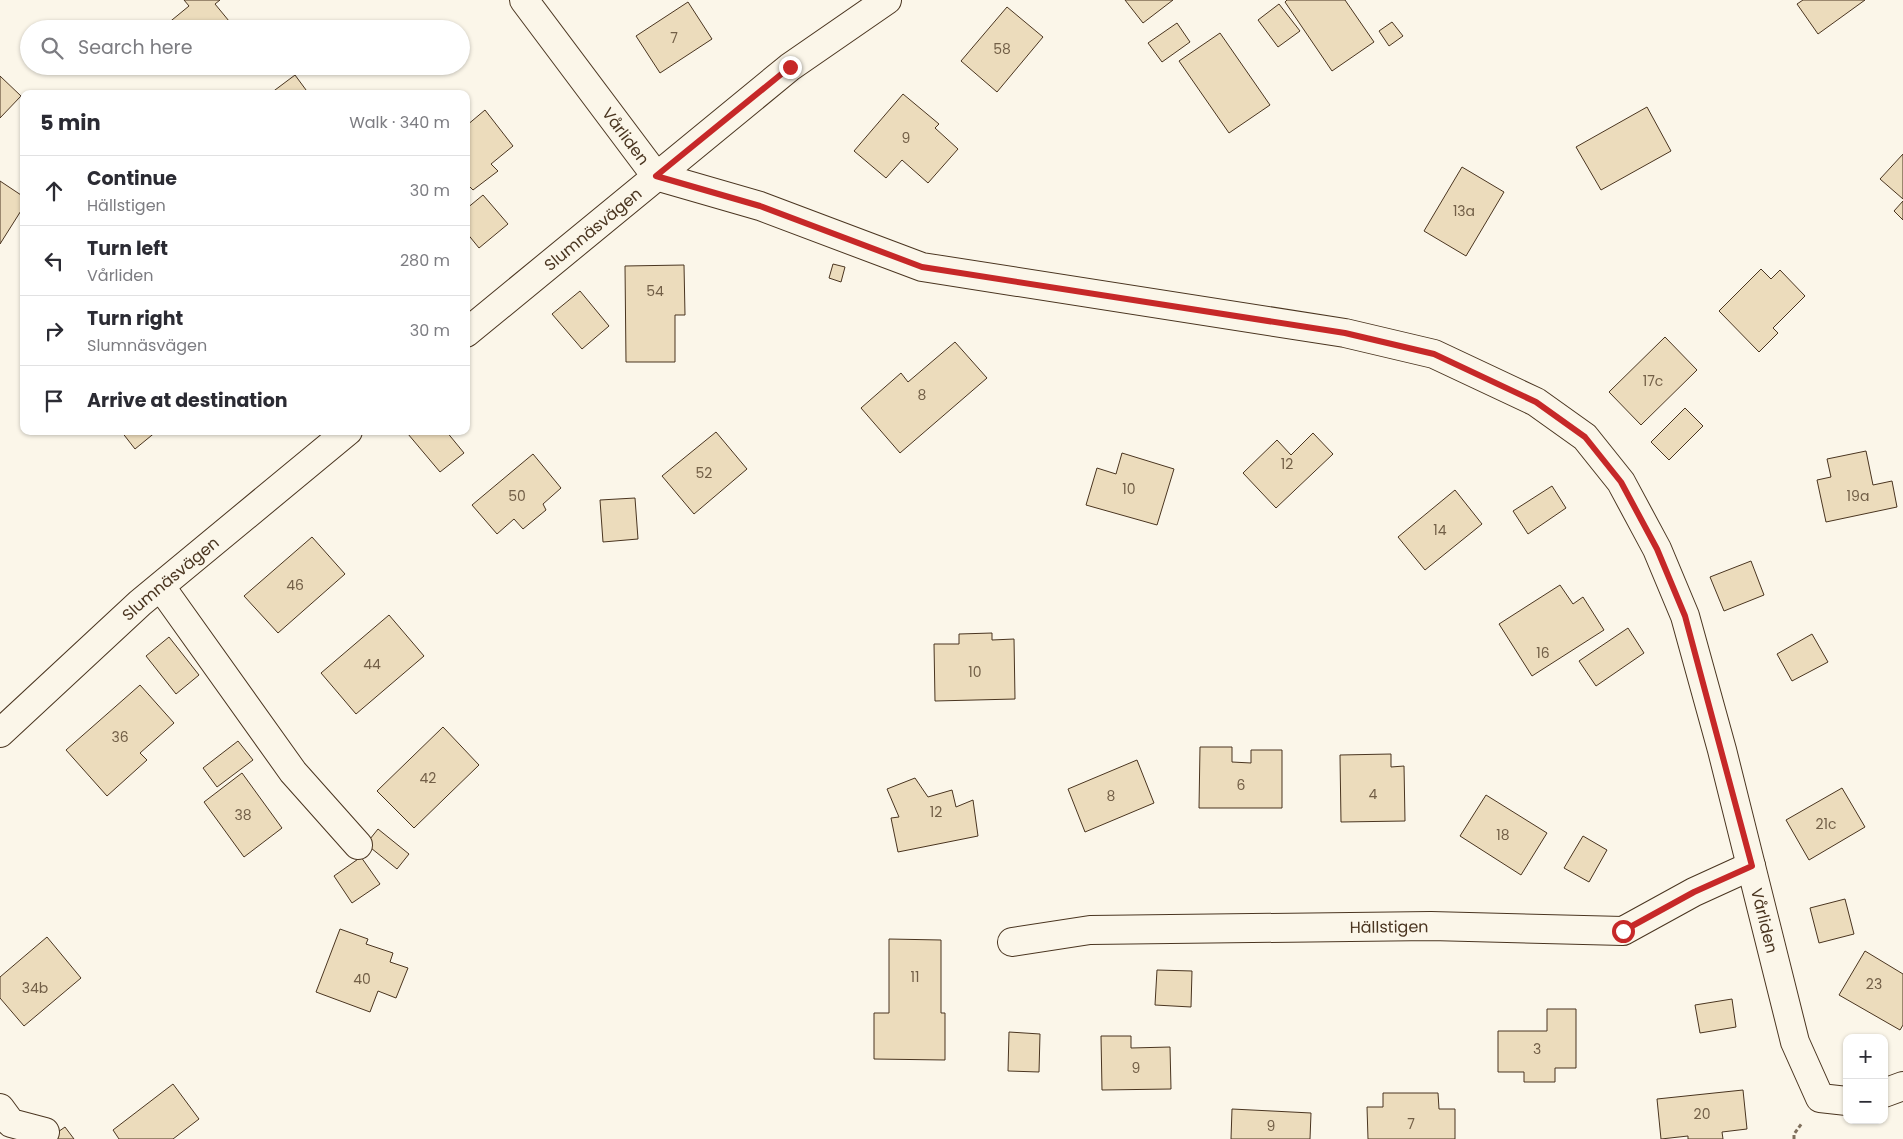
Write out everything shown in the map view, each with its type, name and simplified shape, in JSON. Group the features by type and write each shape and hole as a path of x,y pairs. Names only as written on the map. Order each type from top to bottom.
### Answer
{"street":[{"name":"Vårliden","path":"524,0 656,176 760,206 922,267 1345,333 1434,354 1536,402 1585,437 1621,482 1657,549 1685,616 1752,866 1796,1042 1820,1098 1843,1101"},
{"name":"Slumnäsvägen","path":"470,329 790,67 887,0"},
{"name":"Slumnäsvägen","path":"0,733 133,610 343,435"},
{"path":"160,588 293,772 358,845"},
{"name":"Hällstigen","path":"1012,942 1090,930 1431,926 1623,931 1694,892 1752,866"},
{"path":"1888,1092 1903,1086"},
{"path":"0,1108 11,1123 45,1132"}],"building":[{"path":"184,0 220,0 215,4 228,20 172,20 189,6"},
{"path":"1125,0 1173,0 1143,23"},
{"path":"1287,0 1345,0 1374,42 1332,71 1285,2"},
{"path":"1803,0 1865,0 1818,34 1797,4"},
{"path":"688,2 712,39 660,73 636,36"},
{"path":"1279,4 1300,31 1278,47 1258,20"},
{"path":"1007,7 1043,37 997,92 961,61"},
{"path":"1392,22 1403,36 1389,46 1379,31"},
{"path":"1177,23 1190,42 1162,62 1148,43"},
{"path":"1220,33 1270,105 1229,133 1179,61"},
{"path":"295,75 306,90 275,90"},
{"path":"0,76 20,97 0,118"},
{"path":"903,94 939,124 935,128 958,149 928,183 902,160 886,178 854,151"},
{"path":"1647,107 1671,151 1601,190 1576,147"},
{"path":"485,110 513,146 491,164 498,171 473,190 470,187 470,123"},
{"path":"1903,154 1903,199 1880,179"},
{"path":"1462,167 1504,192 1466,256 1424,231"},
{"path":"0,181 20,194 20,212 0,244"},
{"path":"483,195 508,224 479,248 470,237 470,206"},
{"path":"1903,201 1903,220 1894,211"},
{"path":"833,264 845,267 841,282 829,278"},
{"path":"684,265 685,315 675,315 675,362 626,362 625,266"},
{"path":"1761,269 1771,279 1780,270 1805,296 1773,328 1778,333 1759,352 1719,311"},
{"path":"580,291 609,326 582,349 552,314"},
{"path":"1665,337 1697,370 1641,425 1609,392"},
{"path":"955,342 987,378 900,453 861,408 901,373 908,382"},
{"path":"1685,408 1703,426 1669,460 1651,442"},
{"path":"716,432 747,469 694,514 662,476"},
{"path":"1313,433 1333,454 1276,508 1243,473 1277,440 1291,455"},
{"path":"124,435 152,435 135,449"},
{"path":"409,435 449,435 464,453 440,472"},
{"path":"1866,451 1873,485 1892,481 1897,507 1826,522 1817,480 1831,477 1827,459"},
{"path":"1122,453 1174,469 1157,525 1086,505 1097,468 1116,474"},
{"path":"533,454 561,488 543,504 546,510 523,529 514,519 497,534 472,505"},
{"path":"1552,486 1566,508 1528,534 1513,511"},
{"path":"1455,490 1482,524 1425,570 1398,537"},
{"path":"635,498 638,539 603,542 600,500"},
{"path":"312,537 345,574 278,633 244,596"},
{"path":"1751,561 1764,595 1724,611 1710,577"},
{"path":"1560,585 1573,604 1583,597 1604,630 1532,676 1499,624"},
{"path":"389,615 424,656 356,714 321,673"},
{"path":"1628,628 1644,653 1596,686 1579,661"},
{"path":"992,633 992,640 1014,639 1015,699 935,701 934,644 959,644 959,634"},
{"path":"1812,634 1828,662 1792,681 1777,654"},
{"path":"169,637 199,675 176,694 146,656"},
{"path":"140,685 174,723 140,753 147,760 107,796 66,750"},
{"path":"443,727 479,765 414,828 377,791"},
{"path":"238,741 253,760 217,787 203,768"},
{"path":"1200,747 1232,747 1232,762 1251,763 1251,750 1282,750 1282,808 1199,808"},
{"path":"1391,754 1391,767 1404,766 1405,821 1341,822 1340,755"},
{"path":"1137,760 1154,803 1085,832 1068,789"},
{"path":"242,773 282,828 244,857 204,802"},
{"path":"915,778 928,797 952,790 956,807 973,800 978,836 898,852 891,818 899,817 887,789"},
{"path":"1842,788 1865,827 1809,860 1786,820"},
{"path":"1486,795 1547,833 1521,875 1460,836"},
{"path":"378,829 409,854 397,869 366,844"},
{"path":"1583,836 1607,850 1589,882 1564,868"},
{"path":"361,857 380,884 352,903 334,876"},
{"path":"1845,899 1854,934 1819,943 1810,908"},
{"path":"340,929 368,939 366,944 393,953 390,962 408,968 396,998 378,991 370,1012 316,992"},
{"path":"47,937 81,978 24,1026 0,998 0,977"},
{"path":"889,939 941,940 941,1013 945,1013 945,1060 874,1059 874,1013 889,1013"},
{"path":"1865,951 1903,974 1903,1025 1900,1030 1839,995"},
{"path":"1157,970 1192,971 1191,1007 1155,1005"},
{"path":"1732,999 1736,1027 1700,1033 1695,1005"},
{"path":"1547,1009 1576,1009 1576,1068 1555,1068 1555,1082 1524,1082 1524,1072 1498,1072 1498,1031 1547,1031"},
{"path":"1009,1032 1040,1034 1039,1072 1008,1071"},
{"path":"1101,1036 1131,1036 1131,1048 1170,1047 1171,1089 1102,1090"},
{"path":"173,1084 199,1119 173,1139 119,1139 113,1130"},
{"path":"1743,1090 1747,1129 1722,1132 1723,1139 1688,1139 1688,1136 1661,1139 1657,1099"},
{"path":"1383,1093 1438,1093 1439,1109 1455,1109 1455,1139 1368,1139 1367,1107 1383,1107"},
{"path":"1232,1109 1311,1113 1310,1139 1231,1139"},
{"path":"65,1127 74,1139 48,1139"}],"route":[{"path":"790,67 656,176 760,206 922,267 1108,294 1231,316 1345,333 1434,354 1536,402 1585,437 1621,482 1657,549 1685,616 1752,866 1694,892 1623,931"}]}
